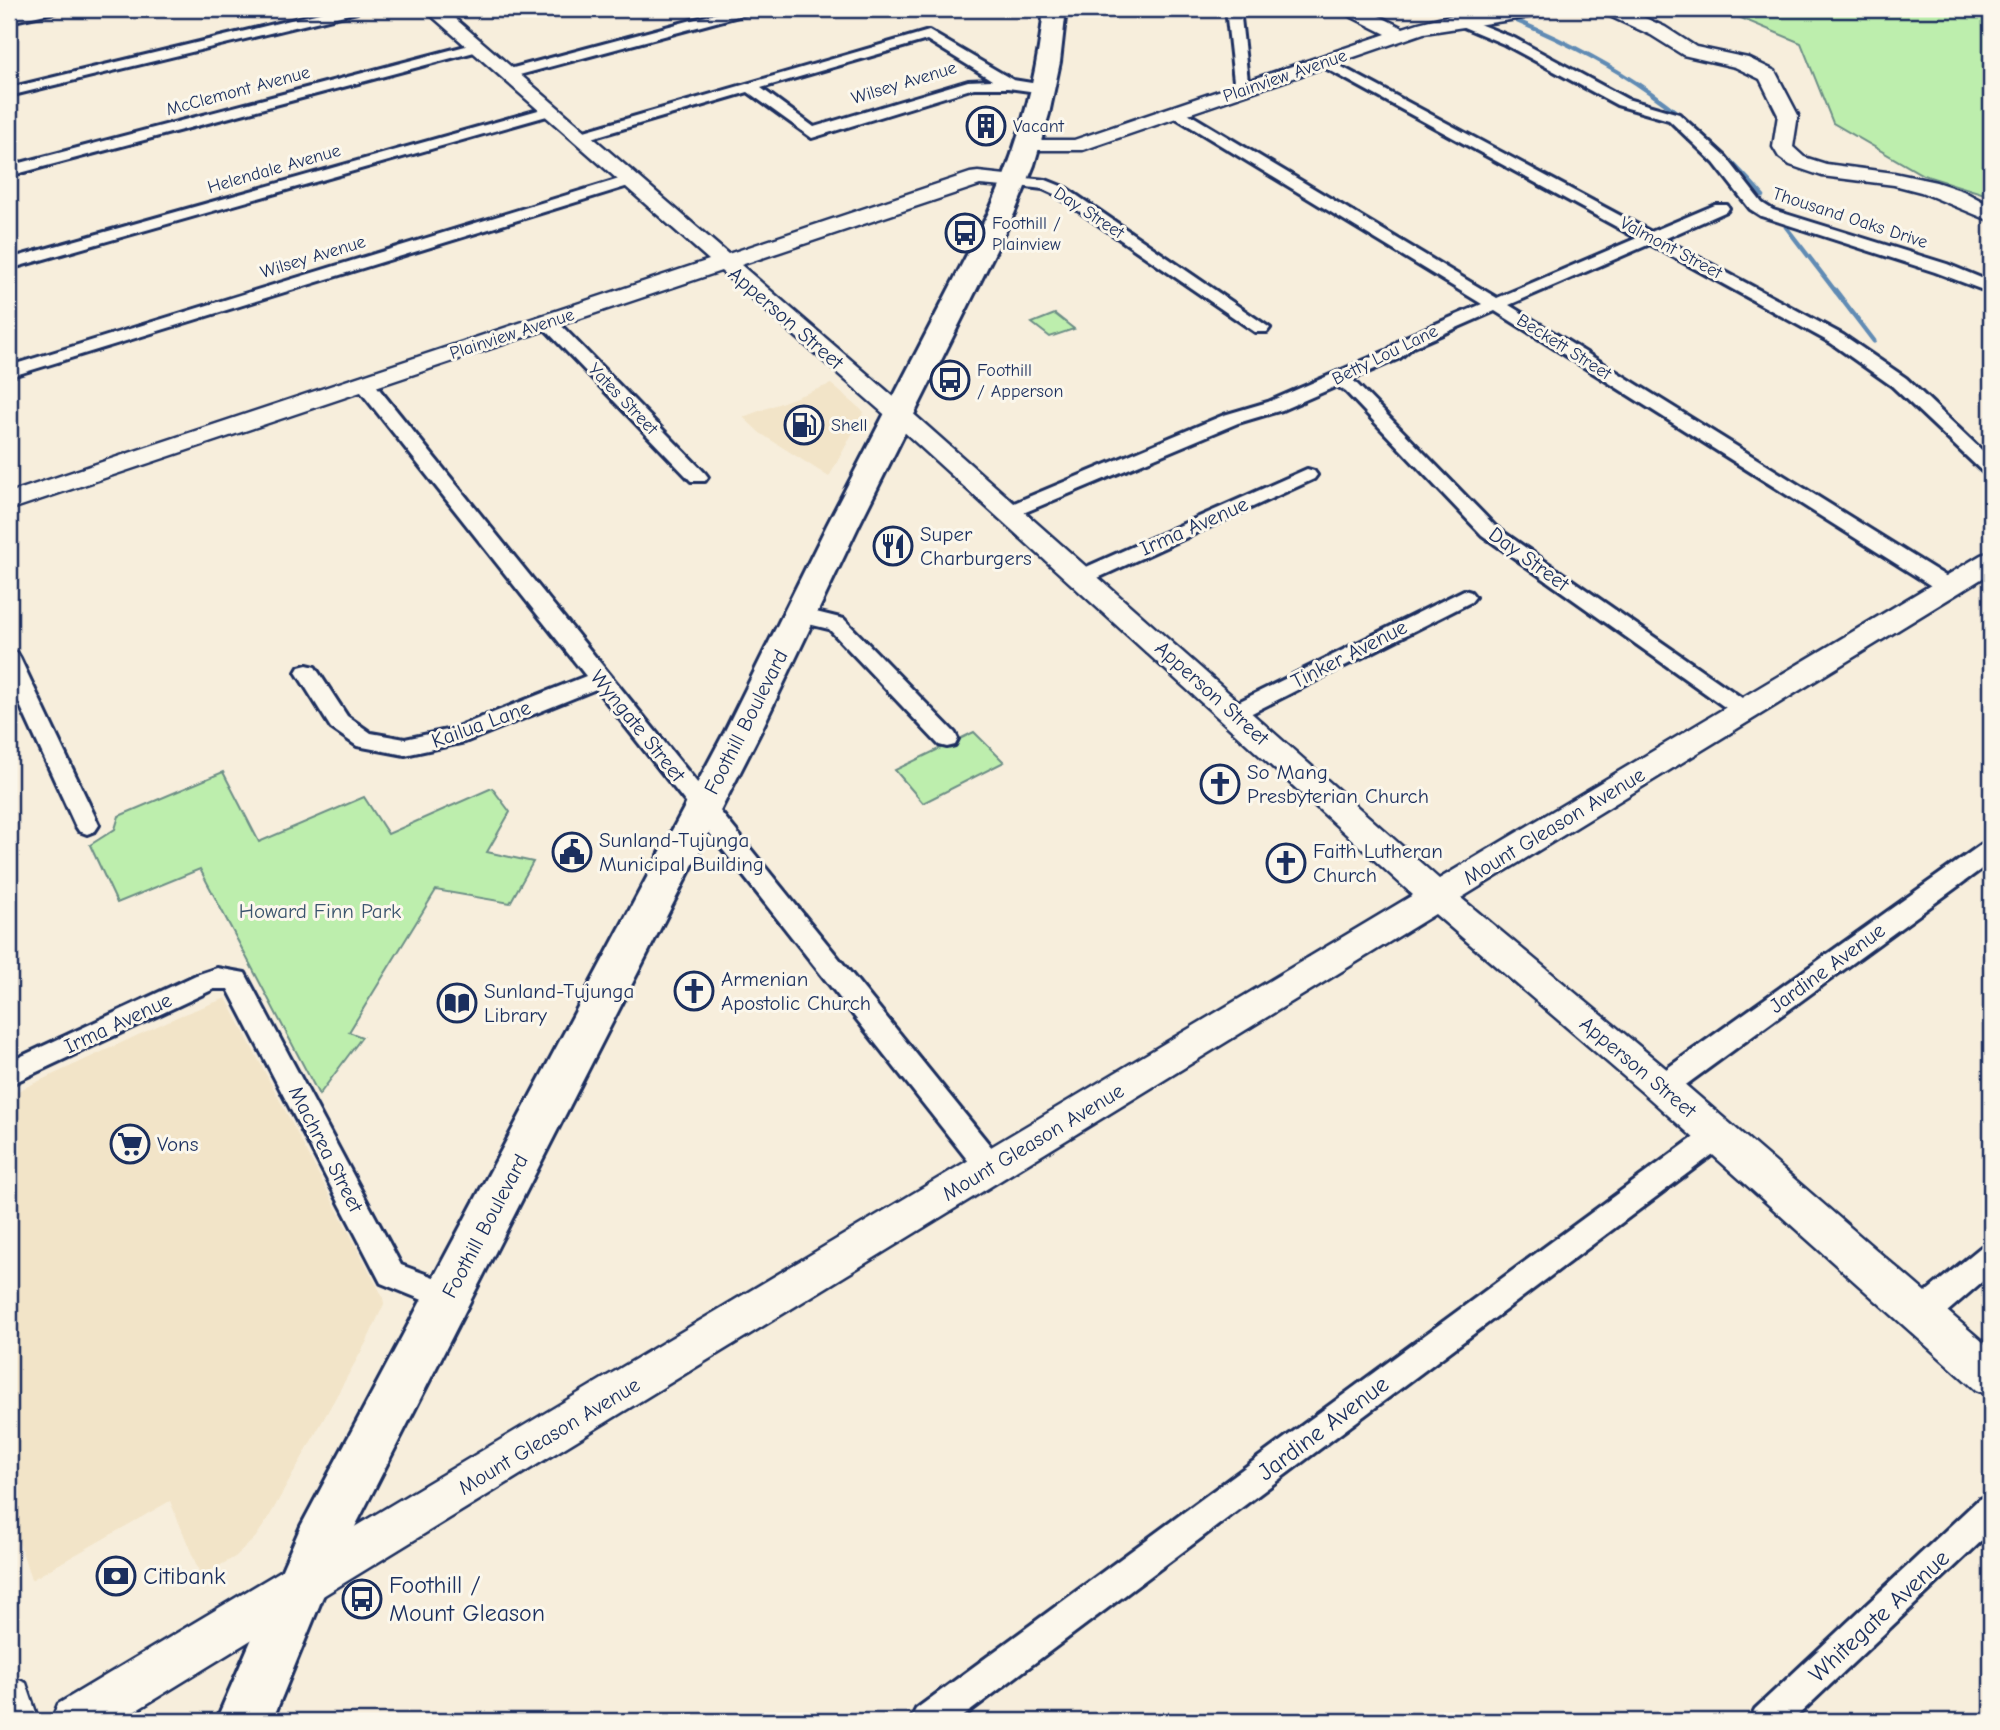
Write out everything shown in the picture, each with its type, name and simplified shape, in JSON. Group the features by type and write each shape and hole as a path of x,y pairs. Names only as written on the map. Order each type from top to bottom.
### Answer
{"main road":[{"name":"Foothill Boulevard","path":"244,1721 320,1544 412,1369 446,1296 532,1138 703,807 1016,182 1044,89 1055,9"}],"street":[{"path":"9,18 50,9"},
{"path":"9,92 352,9"},
{"name":"Apperson Street","path":"433,9 900,415 1436,896 1718,1135 1991,1376"},
{"path":"507,74 748,9"},
{"path":"1233,9 1242,90"},
{"path":"1351,9 1403,34"},
{"name":"Plainview Avenue","path":"1029,144 1076,146 1403,34 1509,11 1543,9"},
{"path":"1610,9 1658,31 1690,51 1741,62 1768,75 1788,115 1783,147 1792,158 1815,169 1894,179 1928,187 1955,196 1991,214"},
{"name":"Thousand Oaks Drive","path":"1459,20 1509,41 1622,102 1674,117 1720,160 1756,206 1767,213 1941,268 1991,288"},
{"path":"579,137 929,35 1009,84 1044,89"},
{"name":"McClemont Avenue","path":"9,171 477,47"},
{"name":"Valmont Street","path":"1325,62 1819,328 1876,365 1915,397 1991,469"},
{"name":"Wilsey Avenue","path":"750,87 813,133 973,84 1009,84"},
{"name":"Helendale Avenue","path":"9,264 549,111"},
{"name":"Beckett Street","path":"1176,112 1496,304 1948,587"},
{"name":"Plainview Avenue","path":"9,502 978,178 1016,182"},
{"name":"Wilsey Avenue","path":"9,372 629,181"},
{"name":"Day Street","path":"1016,182 1046,185 1060,191 1261,328"},
{"name":"Betty Lou Lane","path":"1009,512 1231,419 1275,406 1339,379 1394,355 1407,343 1721,208"},
{"name":"Yates Street","path":"548,321 698,477"},
{"name":"Day Street","path":"1339,379 1353,388 1489,531 1744,710"},
{"name":"Wyngate Street","path":"364,383 991,1167"},
{"name":"Irma Avenue","path":"1082,577 1307,475"},
{"name":"Mount Gleason Avenue","path":"75,1721 1991,561"},
{"name":"Tinker Avenue","path":"1234,713 1464,597"},
{"path":"800,615 836,624 947,739"},
{"path":"9,658 87,825"},
{"name":"Kailua Lane","path":"307,672 326,705 348,729 375,744 405,747 457,737 600,678"},
{"name":"Jardine Avenue","path":"1662,1087 1991,850"},
{"name":"Irma Avenue","path":"9,1074 205,982 228,978"},
{"name":"Machrea Street","path":"228,978 236,980 240,985 391,1274 446,1296"},
{"name":"Jardine Avenue","path":"928,1721 1718,1135"},
{"path":"1921,1315 1991,1256"},
{"name":"Whitegate Avenue","path":"1767,1721 1991,1510"},
{"path":"9,1700 15,1721"}],"shaded area":[{"name":"Shell","path":"831,384 864,412 829,477 760,433 743,417"},
{"path":"226,998 383,1297 384,1304 367,1341 268,1519 255,1538 235,1557 201,1576 170,1501 31,1580 9,1509 9,1095 179,1016"}],"green space":[{"path":"1991,9 1991,196 1923,175 1833,123 1801,43 1724,11"},
{"path":"1055,314 1074,329 1050,337 1032,323"},
{"path":"974,732 1004,762 923,803 895,770"},
{"name":"Howard Finn Park","path":"223,772 259,842 364,797 388,834 492,788 510,812 487,852 533,862 510,903 436,890 349,1032 362,1037 319,1095 200,869 117,903 90,845 115,829 119,816"}],"waterway":[{"path":"1517,21 1589,55 1651,93 1708,139 1763,196"},
{"path":"1786,227 1836,292"},
{"path":"1835,290 1874,341"}],"place":[{"name":"Vacant","path":"986,126"},
{"name":"Foothill / Plainview","path":"965,233"},
{"name":"Foothill / Apperson","path":"950,380"},
{"name":"Shell","path":"804,425"},
{"name":"Super Charburgers","path":"893,546"},
{"name":"So Mang Presbyterian Church","path":"1220,784"},
{"name":"Sunland-Tujunga Municipal Building","path":"572,852"},
{"name":"Faith Lutheran Church","path":"1286,863"},
{"name":"Armenian Apostolic Church","path":"694,991"},
{"name":"Sunland-Tujunga Library","path":"457,1003"},
{"name":"Vons","path":"130,1144"},
{"name":"Citibank","path":"116,1576"},
{"name":"Foothill / Mount Gleason","path":"362,1599"}]}
